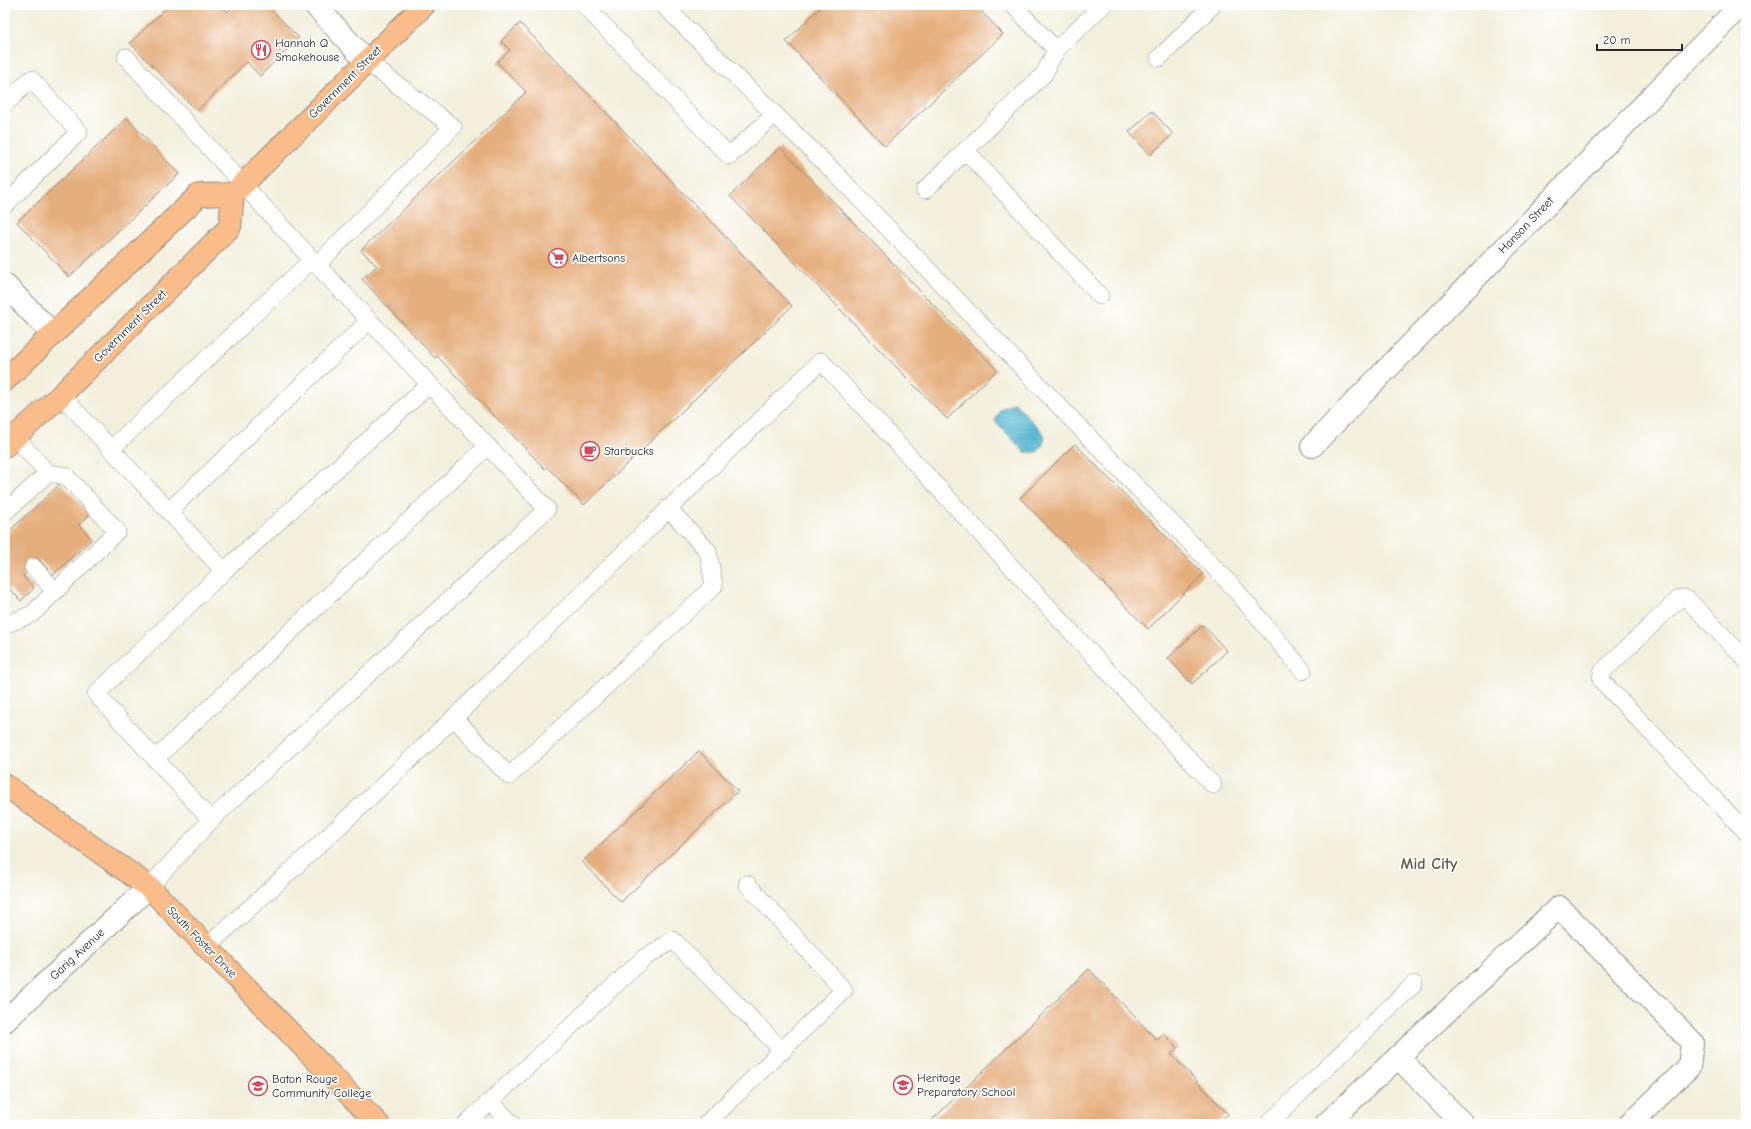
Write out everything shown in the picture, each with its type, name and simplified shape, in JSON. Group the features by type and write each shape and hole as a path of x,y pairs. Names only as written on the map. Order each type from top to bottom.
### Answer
{"main road":[{"name":"Government Street","path":"10,442 61,395 230,227 238,189 424,5"},
{"path":"5,380 199,195 238,189"},
{"name":"South Foster Drive","path":"5,785 149,887 378,1124"}],"street":[{"path":"314,5 366,61"},
{"name":"Hanson Street","path":"1312,446 1741,5"},
{"path":"5,284 53,334"},
{"name":"Garig Avenue","path":"5,1021 149,887"},
{"path":"1326,1124 1558,907 1692,1042 1689,1067 1630,1124"},
{"path":"1398,1057 1463,1124"}],"lane":[{"path":"584,5 729,156 774,115"},
{"path":"663,5 834,172 1234,588 1303,671"},
{"path":"1013,5 1056,50"},
{"path":"925,190 1044,74 1056,50 1103,5"},
{"path":"1159,58 1213,5"},
{"path":"126,57 238,189 315,263 547,509 211,820 149,887"},
{"path":"111,449 315,263 453,127 366,61"},
{"path":"5,104 31,79 78,132 5,205"},
{"path":"965,150 1100,296"},
{"path":"169,511 369,321"},
{"path":"206,947 272,889 454,718 668,508 821,361 1213,785"},
{"path":"211,820 96,694 224,571 429,385"},
{"path":"61,395 224,571"},
{"path":"5,626 32,614 117,531 66,476 48,472 10,442"},
{"path":"155,759 488,446"},
{"path":"5,512 48,472"},
{"path":"454,718 509,776 714,586 708,551 668,508"},
{"path":"33,567 55,591"},
{"path":"1746,660 1688,600 1680,598 1602,672 1600,676 1601,680 1746,832"},
{"path":"706,1124 783,1051 844,990 747,884"},
{"path":"466,1124 644,958 673,940 783,1051"},
{"path":"1268,1124 1414,984"},
{"path":"491,1102 512,1124"}],"water":[{"path":"1015,403 1045,435 1042,446 1037,452 1025,452 995,421 1000,409"}],"building":[{"path":"169,5 221,5 228,12 235,5 267,5 299,38 260,76 247,62 197,111 130,43"},
{"path":"823,5 975,5 1003,34 885,146 786,41"},
{"name":"Albertsons","path":"520,23 792,306 584,505 547,467 545,469 437,356 435,358 362,279 377,266 361,250 526,92 497,62 510,50 501,41"},
{"path":"1152,111 1173,134 1150,155 1129,132"},
{"path":"127,118 179,174 69,277 17,222"},
{"path":"780,147 997,370 947,419 730,196"},
{"path":"1075,444 1203,574 1148,629 1020,498"},
{"path":"61,483 90,514 79,525 92,539 53,575 40,560 23,576 34,588 21,601 9,588 5,592 5,535"},
{"path":"1203,625 1227,651 1192,684 1168,658"},
{"path":"699,751 738,791 621,902 582,862"},
{"path":"1089,969 1157,1040 1164,1034 1178,1048 1171,1054 1228,1114 1217,1124 928,1124"}],"place":[{"name":"Hannah Q Smokehouse","path":"261,50"},
{"name":"Albertsons","path":"558,258"},
{"name":"Starbucks","path":"590,451"},
{"name":"Heritage Preparatory School","path":"903,1085"},
{"name":"Baton Rouge Community College","path":"258,1086"}],"district":[{"name":"Mid City","path":"1429,863"}]}
